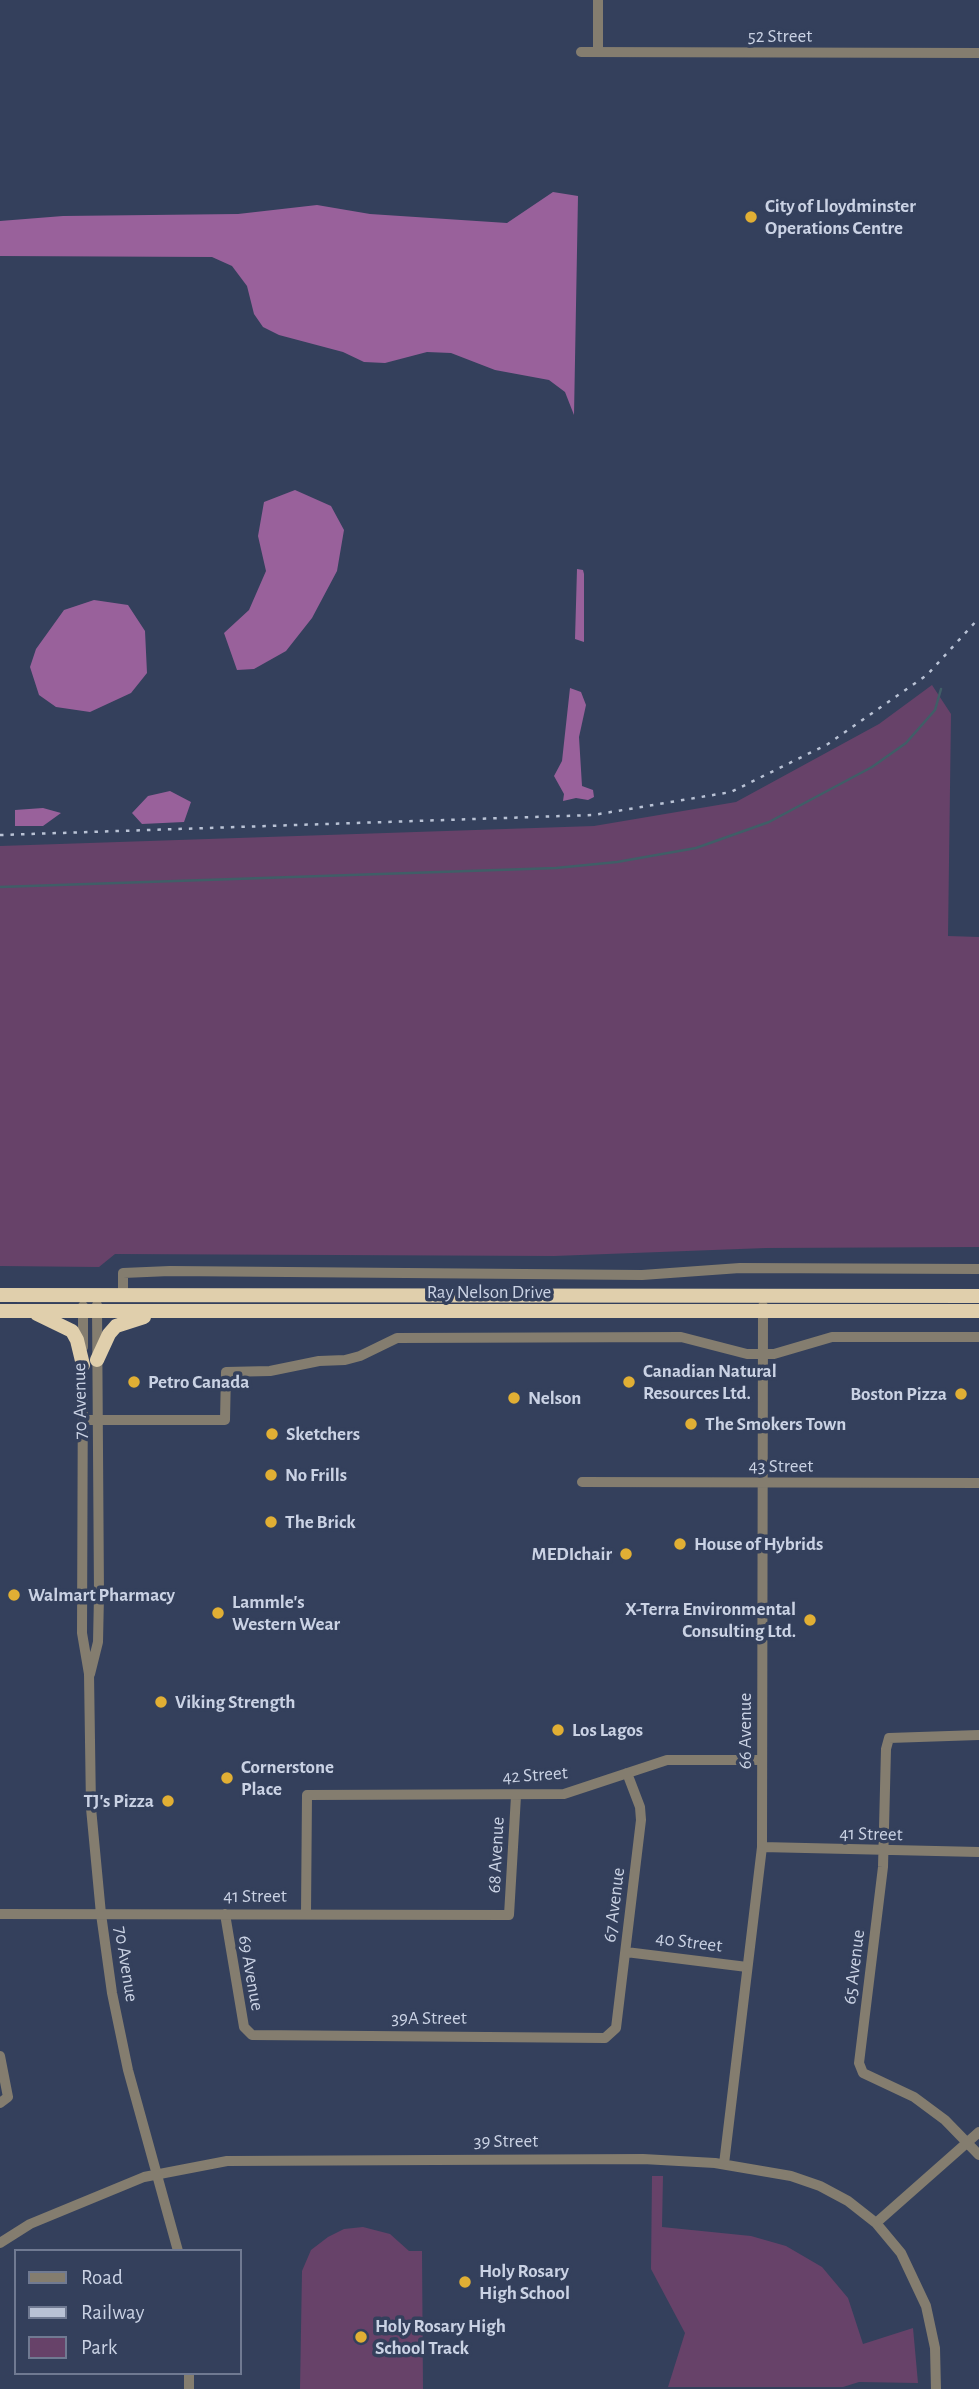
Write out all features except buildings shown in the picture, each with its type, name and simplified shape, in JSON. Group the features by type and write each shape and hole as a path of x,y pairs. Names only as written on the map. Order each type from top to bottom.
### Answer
{"highway":[{"name":"Ray Nelson Drive","path":"0,1295 979,1296"},
{"name":"Ray Nelson Drive","path":"0,1311 979,1311"},
{"path":"29,1311 72,1331 90,1362 116,1326 166,1311"}],"street":[{"path":"598,0 598,52"},
{"name":"52 Street","path":"581,52 979,53"},
{"path":"123,1295 123,1273 170,1271 642,1275 740,1268 979,1269"},
{"name":"70 Avenue","path":"90,1295 90,1362 83,1420 82,1633 89,1675 91,1808 101,1914 121,2035 177,2249"},
{"name":"66 Avenue","path":"724,2164 762,1847 763,1295"},
{"name":"70 Avenue","path":"89,1675 98,1642 99,1420 90,1362 90,1311"},
{"path":"83,1420 225,1420 226,1372 270,1371 319,1361 345,1360 397,1338 681,1337 747,1354 762,1354 787,1353 809,1342 832,1337 979,1338"},
{"name":"43 Street","path":"582,1482 979,1483"},
{"name":"65 Avenue","path":"979,1735 889,1738 886,1749 884,1852 859,2063 863,2073 914,2096 968,2140 979,2155"},
{"name":"42 Street","path":"306,1913 307,1795 564,1794 667,1760 762,1760"},
{"name":"67 Avenue","path":"606,2038 616,2028 641,1820 626,1773"},
{"name":"68 Avenue","path":"509,1915 516,1796"},
{"name":"41 Street","path":"762,1847 884,1852 979,1852"},
{"name":"41 Street","path":"0,1914 509,1915"},
{"name":"69 Avenue","path":"225,1914 244,2027 252,2035"},
{"name":"40 Street","path":"626,1952 747,1967"},
{"name":"39A Street","path":"252,2035 606,2038"},
{"path":"0,2056 4,2100"},
{"path":"936,2389 935,2348 926,2306 901,2252 876,2223 979,2132"},
{"name":"39 Street","path":"0,2243 30,2224 157,2173 213,2162 264,2159 656,2159 724,2164 790,2176 820,2186 848,2201 876,2223"}],"green space":[{"path":"932,685 951,714 948,936 979,937 979,1247 766,1248 554,1256 115,1254 99,1267 0,1266 0,846 594,826 736,802 879,724"},
{"path":"652,2176 663,2176 662,2227 751,2236 786,2246 822,2267 848,2298 863,2344 913,2328 918,2383 859,2382 843,2387 668,2387 685,2333 651,2269"},
{"name":"Holy Rosary High School Track","path":"363,2227 390,2234 409,2251 422,2251 423,2389 300,2389 302,2271 311,2250 328,2237 344,2229"}],"shaded area":[{"path":"553,192 578,196 574,415 565,392 549,380 495,370 451,353 427,352 385,363 364,362 343,352 279,335 263,327 254,314 247,286 232,266 212,257 0,256 0,221 63,216 238,214 317,205 370,214 507,223"},
{"path":"295,490 331,506 344,530 337,571 312,618 286,651 254,669 237,670 224,633 249,610 266,571 258,536 264,502"},
{"path":"577,569 583,570 584,574 584,642 575,639"},
{"path":"94,600 128,605 145,631 147,673 131,693 90,712 56,707 39,695 30,667 36,649 64,610"},
{"path":"570,688 581,692 586,705 579,737 582,786 593,790 594,797 588,800 576,798 563,801 564,794 554,776 562,761"},
{"path":"170,791 191,802 184,822 142,824 132,813 148,796"},
{"path":"43,808 61,813 43,826 15,826 15,810"}],"waterway":[{"path":"0,887 556,868 617,862 696,848 769,822 872,767 906,743 935,710 941,689"}],"railway":[{"path":"0,835 593,815 731,792 828,744 927,675 979,618"}],"place":[{"name":"City of Lloydminster Operations Centre","path":"751,217"},
{"name":"Petro Canada","path":"134,1382"},
{"name":"Canadian Natural Resources Ltd.","path":"629,1382"},
{"name":"Boston Pizza","path":"961,1394"},
{"name":"Nelson","path":"514,1398"},
{"name":"The Smokers Town","path":"691,1424"},
{"name":"Sketchers","path":"272,1434"},
{"name":"No Frills","path":"271,1475"},
{"name":"The Brick","path":"271,1522"},
{"name":"House of Hybrids","path":"680,1544"},
{"name":"MEDIchair","path":"626,1554"},
{"name":"Walmart Pharmacy","path":"14,1595"},
{"name":"Lammle's Western Wear","path":"218,1613"},
{"name":"X-Terra Environmental Consulting Ltd.","path":"810,1620"},
{"name":"Viking Strength","path":"161,1702"},
{"name":"Los Lagos","path":"558,1730"},
{"name":"Cornerstone Place","path":"227,1778"},
{"name":"TJ's Pizza","path":"168,1801"},
{"name":"Holy Rosary High School","path":"465,2282"},
{"name":"Holy Rosary High School Track","path":"361,2337"}]}
